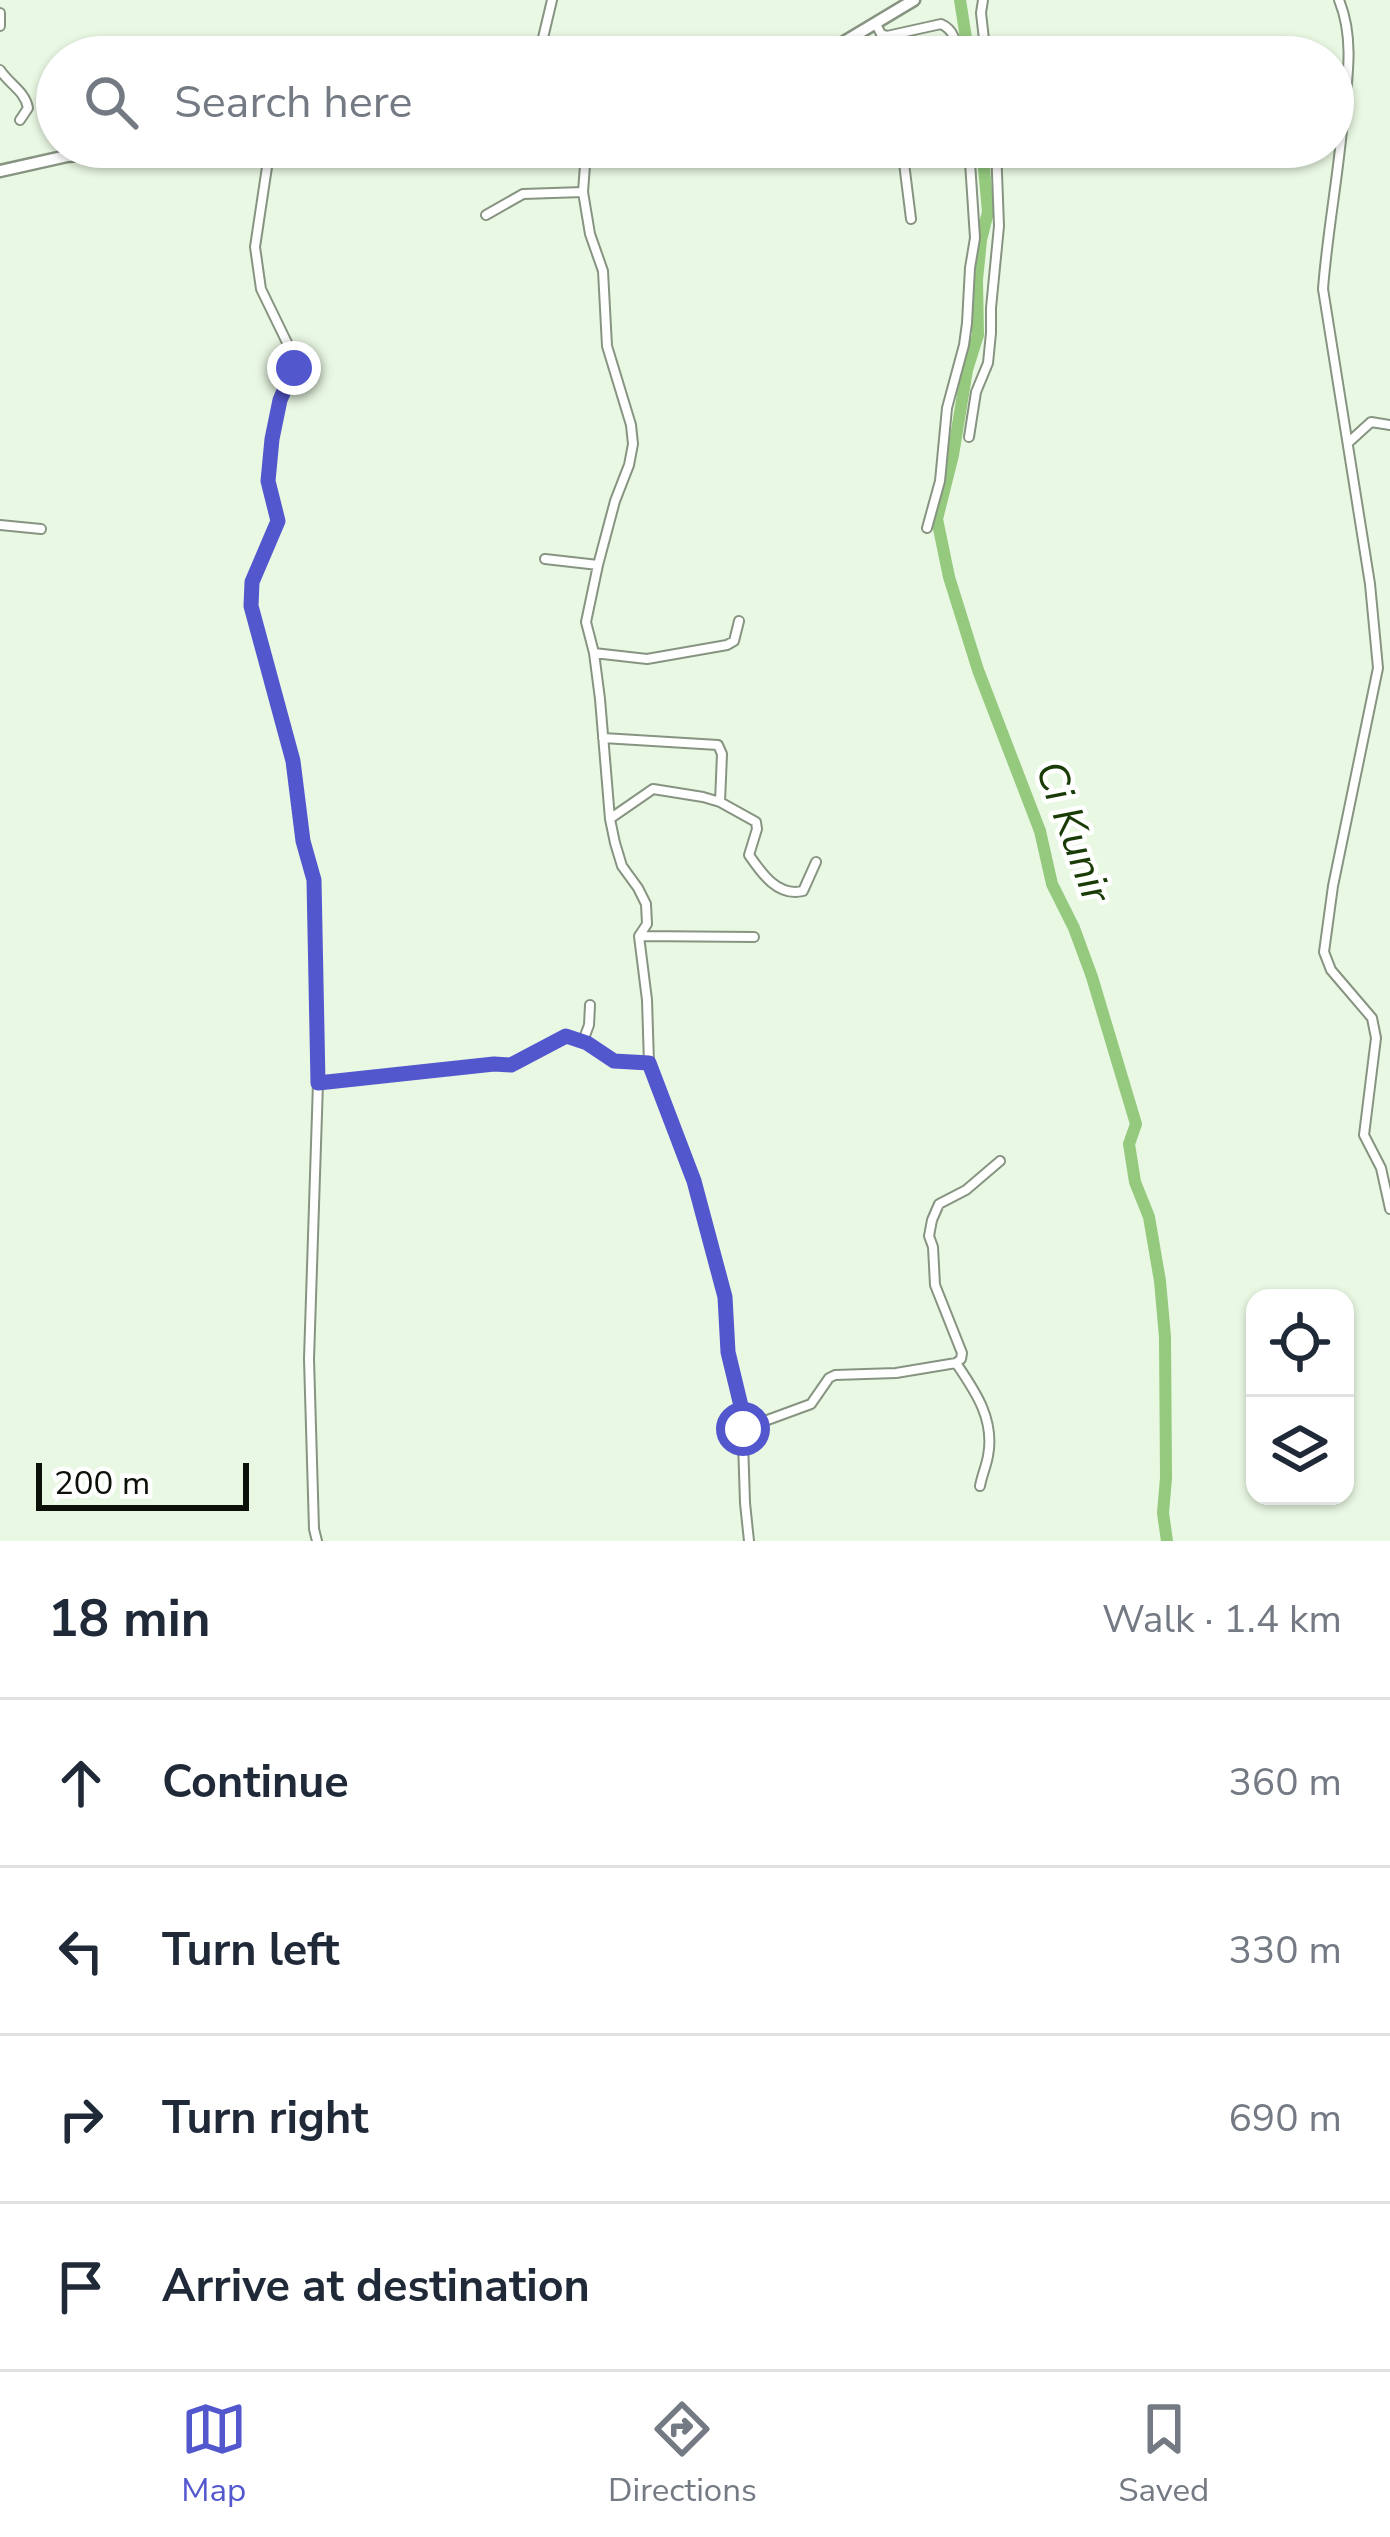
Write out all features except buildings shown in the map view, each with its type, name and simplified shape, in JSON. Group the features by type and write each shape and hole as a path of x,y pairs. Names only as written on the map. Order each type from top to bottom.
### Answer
{"main road":[{"path":"864,36 914,0"},
{"path":"0,171 36,163"}],"street":[{"path":"543,36 552,0"},
{"path":"982,0 984,36"},
{"path":"1339,0 1349,36"},
{"path":"0,13 0,26"},
{"path":"879,29 896,35 940,24 953,36"},
{"path":"879,29 881,36"},
{"path":"0,70 26,97 28,108 20,120"},
{"path":"267,168 255,247 261,289 293,355 294,368 280,400 272,439 268,481 278,521 252,582 251,606 293,761 303,841 314,880 318,1083 309,1359 317,1541"},
{"path":"585,168 583,192 590,233 603,272 607,346 633,444 614,501 586,622 594,653 610,819 622,866 646,904 647,924 639,936 649,1063 694,1181 725,1297 728,1352 742,1410 749,1541"},
{"path":"905,168 911,219"},
{"path":"927,528 940,481 946,408 967,323 975,238 970,168"},
{"path":"969,437 976,392 988,363 999,226 997,168"},
{"path":"1339,168 1325,253 1325,315 1370,584 1378,668 1324,952 1330,970 1375,1024 1364,1135 1381,1168 1390,1209"},
{"path":"486,215 523,194 583,192"},
{"path":"1348,443 1371,422 1390,424"},
{"path":"0,525 41,529"},
{"path":"544,560 598,565"},
{"path":"594,653 647,659 728,645 734,641 739,621"},
{"path":"603,737 718,745 722,754 720,802"},
{"path":"610,819 653,790 703,797 756,822 749,855 779,888 803,891 816,862"},
{"path":"639,936 754,937"},
{"path":"583,1041 590,1005"},
{"path":"318,1083 511,1065 566,1036 614,1061 649,1063"},
{"path":"743,1429 808,1406 835,1375 896,1373 961,1359 935,1285 929,1236 932,1220 939,1204 966,1190 1000,1161"},
{"path":"956,1363 985,1411 989,1428 989,1453 980,1486"}],"waterway":[{"name":"Ci Kunir","path":"960,0 966,36"},
{"name":"Ci Kunir","path":"984,168 988,212 977,280 978,335 937,519 949,577 978,670 1040,831 1052,884 1092,977 1136,1124 1129,1144 1135,1182 1149,1217 1165,1337 1163,1513 1167,1541"}],"route":[{"path":"294,368 280,400 272,439 268,481 278,521 252,582 251,606 293,761 303,841 314,880 318,1083 511,1065 566,1036 614,1061 649,1063 694,1181 725,1297 728,1352 743,1429"}]}
